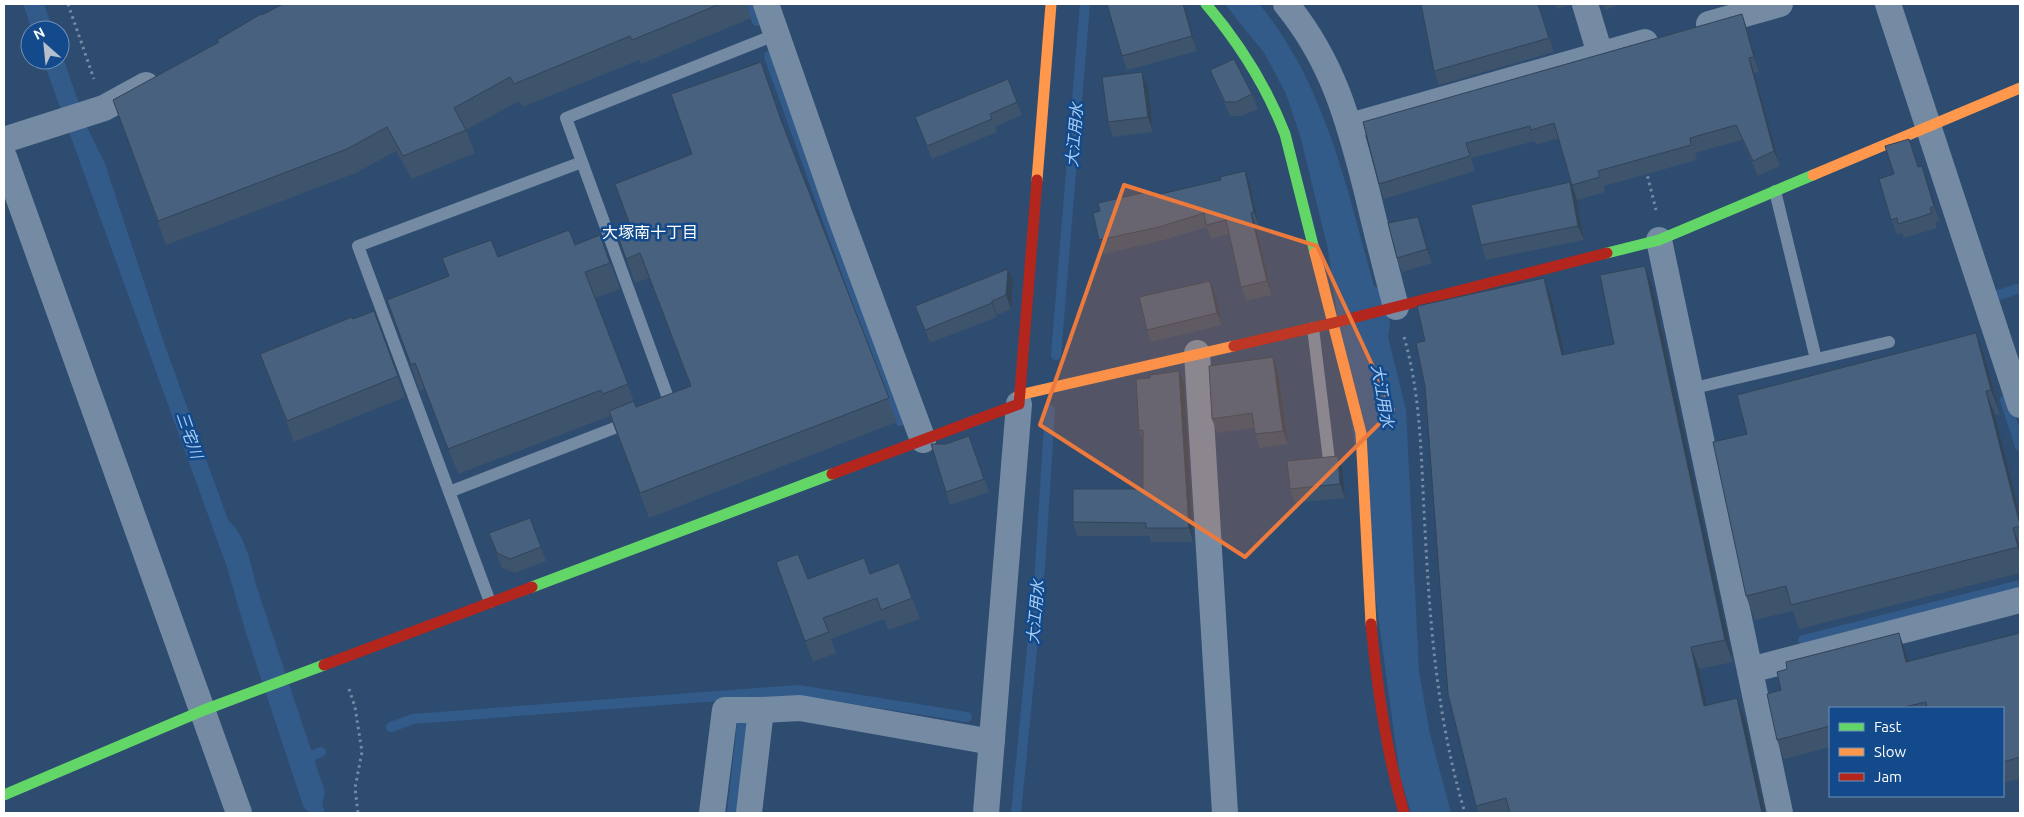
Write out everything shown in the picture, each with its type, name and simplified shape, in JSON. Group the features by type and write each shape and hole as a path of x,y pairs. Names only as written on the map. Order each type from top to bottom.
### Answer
{"street":[{"path":"766,4 840,216 923,440"},
{"path":"986,813 1051,4"},
{"path":"1206,4 1251,59 1272,98 1285,134 1337,322 1360,433 1369,604 1376,674 1392,772 1404,813"},
{"path":"1286,4 1311,39 1336,84 1350,126 1393,308"},
{"path":"1584,4 1600,54"},
{"path":"1350,126 1780,4"},
{"path":"1888,4 1927,128 2018,394"},
{"path":"4,140 100,109 164,75"},
{"path":"4,795 204,710 923,440 1019,400 1197,353 1313,328 1659,240 2020,88"},
{"path":"4,157 204,710 239,813"},
{"path":"1659,240 1780,813"},
{"path":"1197,353 1225,813"},
{"path":"1750,670 2020,600"},
{"path":"712,813 725,710 800,708 992,742"},
{"path":"749,813 761,710"}],"lane":[{"path":"449,492 671,406 566,118 777,34"},
{"path":"490,602 358,246 582,162"},
{"path":"1775,191 1816,359"},
{"path":"1313,328 1329,460"},
{"path":"1690,389 1889,342"}],"path":[{"path":"68,4 100,109"},
{"path":"1644,164 1658,221 1659,240"},
{"path":"1393,308 1412,365 1418,408 1430,630 1446,740 1465,813"},
{"path":"338,659 355,706 362,752 356,788 358,813"}],"highlighted area":[{"path":"1124,185 1317,246 1393,410 1245,557 1040,425"}],"water":[{"path":"23,4 44,4 50,20 29,20"},
{"path":"1225,4 1259,4 1282,35 1301,68 1331,138 1374,286 1383,291 1390,324 1388,337 1406,410 1419,672 1430,734 1451,813 1411,813 1400,776 1328,249 1300,135 1286,94 1265,54"},
{"name":"三宅川","path":"47,70 67,70 87,127 105,164 165,346 228,520 239,533 247,550 256,585 325,792 322,805 325,813 311,813 304,808 246,633 227,567"}],"building":[{"path":"283,4 720,4 632,40 630,36 514,84 510,77 454,108 466,130 403,156 387,127 347,149 158,221 113,100 219,42 217,40 261,14"},
{"path":"1107,4 1183,4 1192,36 1122,56"},
{"path":"1421,4 1538,4 1549,38 1434,71"},
{"path":"1742,14 1754,57 1749,58 1774,151 1753,161 1736,125 1690,138 1691,145 1598,171 1600,177 1572,185 1554,123 1531,130 1530,126 1466,143 1470,156 1379,184 1363,122"},
{"path":"1234,59 1252,94 1236,102 1225,102 1210,70"},
{"path":"761,62 781,120 889,398 640,493 609,411 634,401 636,407 691,386 640,253 626,259 616,230 630,225 615,184 692,154 671,94"},
{"path":"1142,72 1148,117 1108,122 1102,77"},
{"path":"1008,79 1017,102 990,114 992,119 927,146 915,117"},
{"path":"1909,139 1918,167 1922,166 1934,206 1930,208 1932,213 1898,224 1897,218 1891,220 1879,179 1894,174 1885,146"},
{"path":"1245,171 1254,212 1251,213 1267,281 1241,287 1226,220 1206,225 1204,213 1159,227 1099,240 1093,213 1100,211 1098,203 1151,191 1152,196 1221,180 1220,177"},
{"path":"1570,182 1578,226 1481,245 1471,205"},
{"path":"1418,217 1427,249 1397,258 1388,223"},
{"path":"569,230 575,245 600,235 610,263 585,272 628,384 603,394 601,390 448,449 415,363 411,365 387,300 449,276 442,258 491,240 498,257"},
{"path":"1645,266 1725,640 1691,647 1704,706 1737,698 1762,813 1510,813 1506,798 1476,806 1448,694 1425,386 1416,343 1425,341 1417,306 1544,278 1562,355 1614,344 1600,275"},
{"path":"1008,269 1006,295 992,301 992,303 925,330 915,306"},
{"path":"1210,281 1217,313 1147,330 1139,297"},
{"path":"374,311 398,376 287,421 260,354 352,317 353,319"},
{"path":"1976,333 1991,390 1986,391 2020,525 2013,528 2018,547 1791,605 1786,586 1746,596 1713,442 1747,434 1737,395"},
{"path":"1273,357 1283,431 1255,434 1252,413 1212,419 1209,366"},
{"path":"1179,371 1189,528 1146,528 1146,523 1073,522 1073,489 1143,489 1143,430 1139,431 1136,379 1150,378 1150,375"},
{"path":"969,436 984,479 946,492 931,444 946,444"},
{"path":"1338,456 1340,484 1290,489 1287,461"},
{"path":"530,518 541,547 510,559 497,553 489,533"},
{"path":"798,554 808,579 864,558 870,574 899,563 912,598 881,610 877,598 823,618 829,632 805,641 776,562"},
{"path":"1899,633 1906,662 2020,633 2020,757 2004,762 2004,707 1927,707 1926,702 1904,707 1829,707 1829,726 1777,740 1767,694 1781,690 1777,672 1787,669 1786,662"}],"waterway":[{"path":"750,4 757,21"},
{"name":"大江用水","path":"1056,355 1085,4"},
{"path":"769,56 900,421"},
{"path":"1999,295 2020,288"},
{"path":"2005,400 2020,446"},
{"name":"大江用水","path":"1016,813 1040,567 1050,410"},
{"path":"1803,640 2020,585"},
{"path":"391,727 413,719 798,690 967,717"},
{"path":"732,813 742,724"},
{"path":"301,760 321,752"}],"traffic: fast":[{"path":"1206,4 1241,50 1261,82 1278,116 1285,134 1315,253"},
{"path":"1607,253 1659,240 1813,175"},
{"path":"532,587 832,474"},
{"path":"4,795 204,710 324,665"}],"traffic: slow":[{"path":"1037,180 1051,4"},
{"path":"1813,175 2020,88"},
{"path":"1315,253 1361,433 1371,624"},
{"path":"1019,395 1234,346"}],"traffic: jam":[{"path":"832,474 1019,404 1037,180"},
{"path":"1234,346 1333,323 1607,253"},
{"path":"324,665 532,587"},
{"path":"1371,624 1383,719 1404,813"}],"district":[{"name":"大塚南十丁目","path":"650,232"}]}
